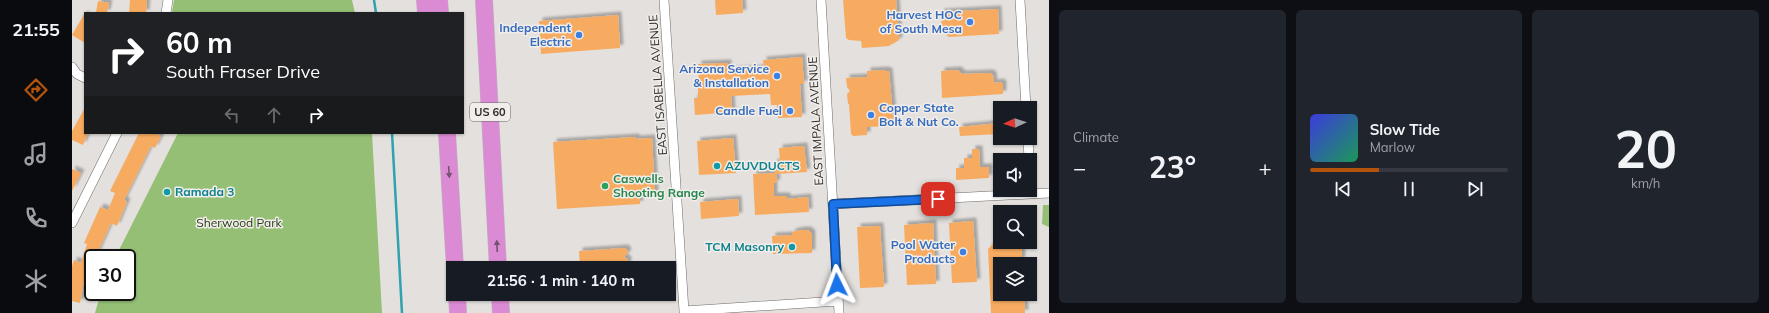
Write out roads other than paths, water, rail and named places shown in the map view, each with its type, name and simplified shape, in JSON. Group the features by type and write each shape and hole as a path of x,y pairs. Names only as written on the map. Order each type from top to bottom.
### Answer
{"highway":[{"path":"425,0 426,12"},
{"path":"439,0 440,12"},
{"name":"US 60","path":"484,0 498,261"},
{"path":"495,0 496,224"},
{"path":"447,134 455,261"},
{"path":"457,301 458,313"},
{"path":"500,301 501,313"}],"street":[{"path":"166,12 168,0"},
{"name":"EAST ISABELLA AVENUE","path":"664,0 684,312 838,301"},
{"name":"EAST IMPALA AVENUE","path":"821,0 839,313"},
{"path":"1020,0 1026,101"},
{"path":"72,67 77,74 84,78"},
{"path":"72,222 75,208 116,134"},
{"path":"1037,194 1049,193"},
{"path":"833,204 993,196"}],"waterway":[{"path":"374,0 376,12"},
{"path":"392,134 402,313"}],"place":[{"name":"Harvest HOC of South Mesa","path":"970,22"},
{"name":"Independent Electric","path":"579,35"},
{"name":"Arizona Service & Installation","path":"777,76"},
{"name":"Candle Fuel","path":"790,111"},
{"name":"Copper State Bolt & Nut Co.","path":"871,115"},
{"name":"AZUVDUCTS","path":"717,166"},
{"name":"Caswells Shooting Range","path":"605,186"},
{"name":"Ramada 3","path":"167,192"},
{"name":"TCM Masonry","path":"792,247"},
{"name":"Pool Water Products","path":"963,252"}],"park label":[{"name":"Sherwood Park","path":"239,223"}]}
